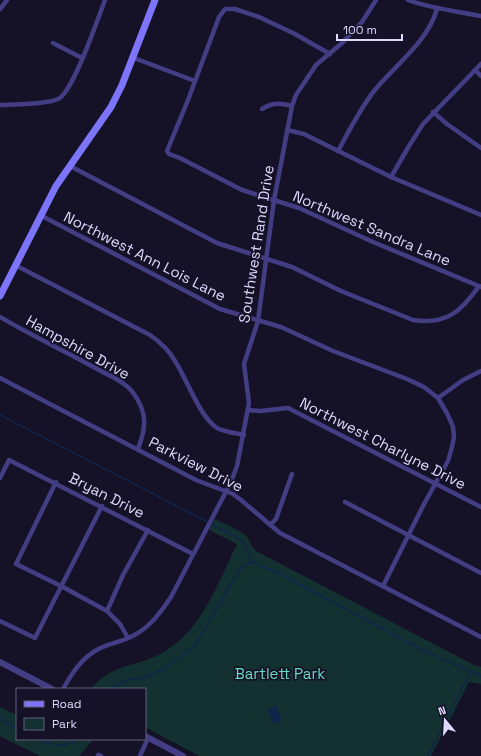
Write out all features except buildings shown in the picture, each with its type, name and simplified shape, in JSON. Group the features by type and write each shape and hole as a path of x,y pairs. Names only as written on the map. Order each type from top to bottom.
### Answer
{"main road":[{"path":"0,296 56,186 111,107 134,58 155,0"}],"street":[{"path":"0,8 7,0"},
{"path":"0,105 51,102 60,99 67,92 105,0"},
{"name":"Southwest Rand Drive","path":"64,688 81,662 94,651 128,638 149,625 160,613 171,597 235,473 248,410 248,395 244,364 258,321 274,200 292,106 296,95 316,65 330,54 362,22 376,0"},
{"path":"408,0 437,9 481,16"},
{"path":"134,58 195,81 222,12 225,9 235,8 295,34 330,54"},
{"path":"338,151 358,115 374,91 421,40 435,17 437,9"},
{"path":"53,43 82,58"},
{"path":"391,177 423,124 481,64"},
{"path":"475,70 481,76"},
{"name":"Northwest Sandra Lane","path":"195,81 167,151 169,154 180,158 242,190 299,208 373,242 480,286"},
{"path":"262,109 268,105 278,103 292,106"},
{"path":"433,112 481,148"},
{"path":"287,130 304,134 391,177 481,215"},
{"path":"70,166 217,243 292,267 341,291 392,313 413,320 426,322 438,321 448,317 462,308 480,286"},
{"name":"Northwest Ann Lois Lane","path":"40,215 220,309 281,327 333,351 407,379 424,388 438,398"},
{"path":"15,265 150,335 168,350 175,360 197,402 210,421 224,431 244,435"},
{"name":"Hampshire Drive","path":"0,317 86,362 128,387 140,404 145,421 144,434 138,449"},
{"path":"383,586 424,504 448,461 454,437 454,427 438,398 462,380 481,370"},
{"name":"Parkview Drive","path":"0,378 196,480 226,491 241,500 280,533 481,637"},
{"name":"Northwest Charlyne Drive","path":"248,410 260,412 288,408 481,508"},
{"name":"Bryan Drive","path":"0,478 9,460 56,482 193,554"},
{"path":"270,525 276,519 292,474"},
{"path":"56,482 16,564 107,611 120,624 128,638"},
{"path":"345,502 481,572"},
{"path":"0,621 35,638 102,506"},
{"path":"107,611 123,575 148,530"},
{"path":"0,662 50,688"},
{"path":"147,737 183,756"},
{"path":"140,756 146,740"}],"green space":[{"name":"Bartlett Park","path":"215,519 236,529 247,537 256,551 474,665 481,667 481,684 469,682 431,756 199,756 146,728 146,688 92,688 98,681 113,671 147,660 171,647 196,623 206,608 237,544 209,530"},
{"path":"0,707 16,715 16,740 93,740 79,756 40,756 0,736"}],"water":[{"path":"277,706 280,718 283,720 272,724 268,709"}],"waterway":[{"path":"0,415 208,522"},
{"path":"211,524 241,540 244,543 252,561"},
{"path":"112,688 128,680 141,678 162,670 194,647 239,570 247,563 253,562 284,576 424,651 481,676"},
{"path":"428,756 470,672"},
{"path":"0,719 16,727"},
{"path":"40,740 58,745 69,744 77,740"}]}
